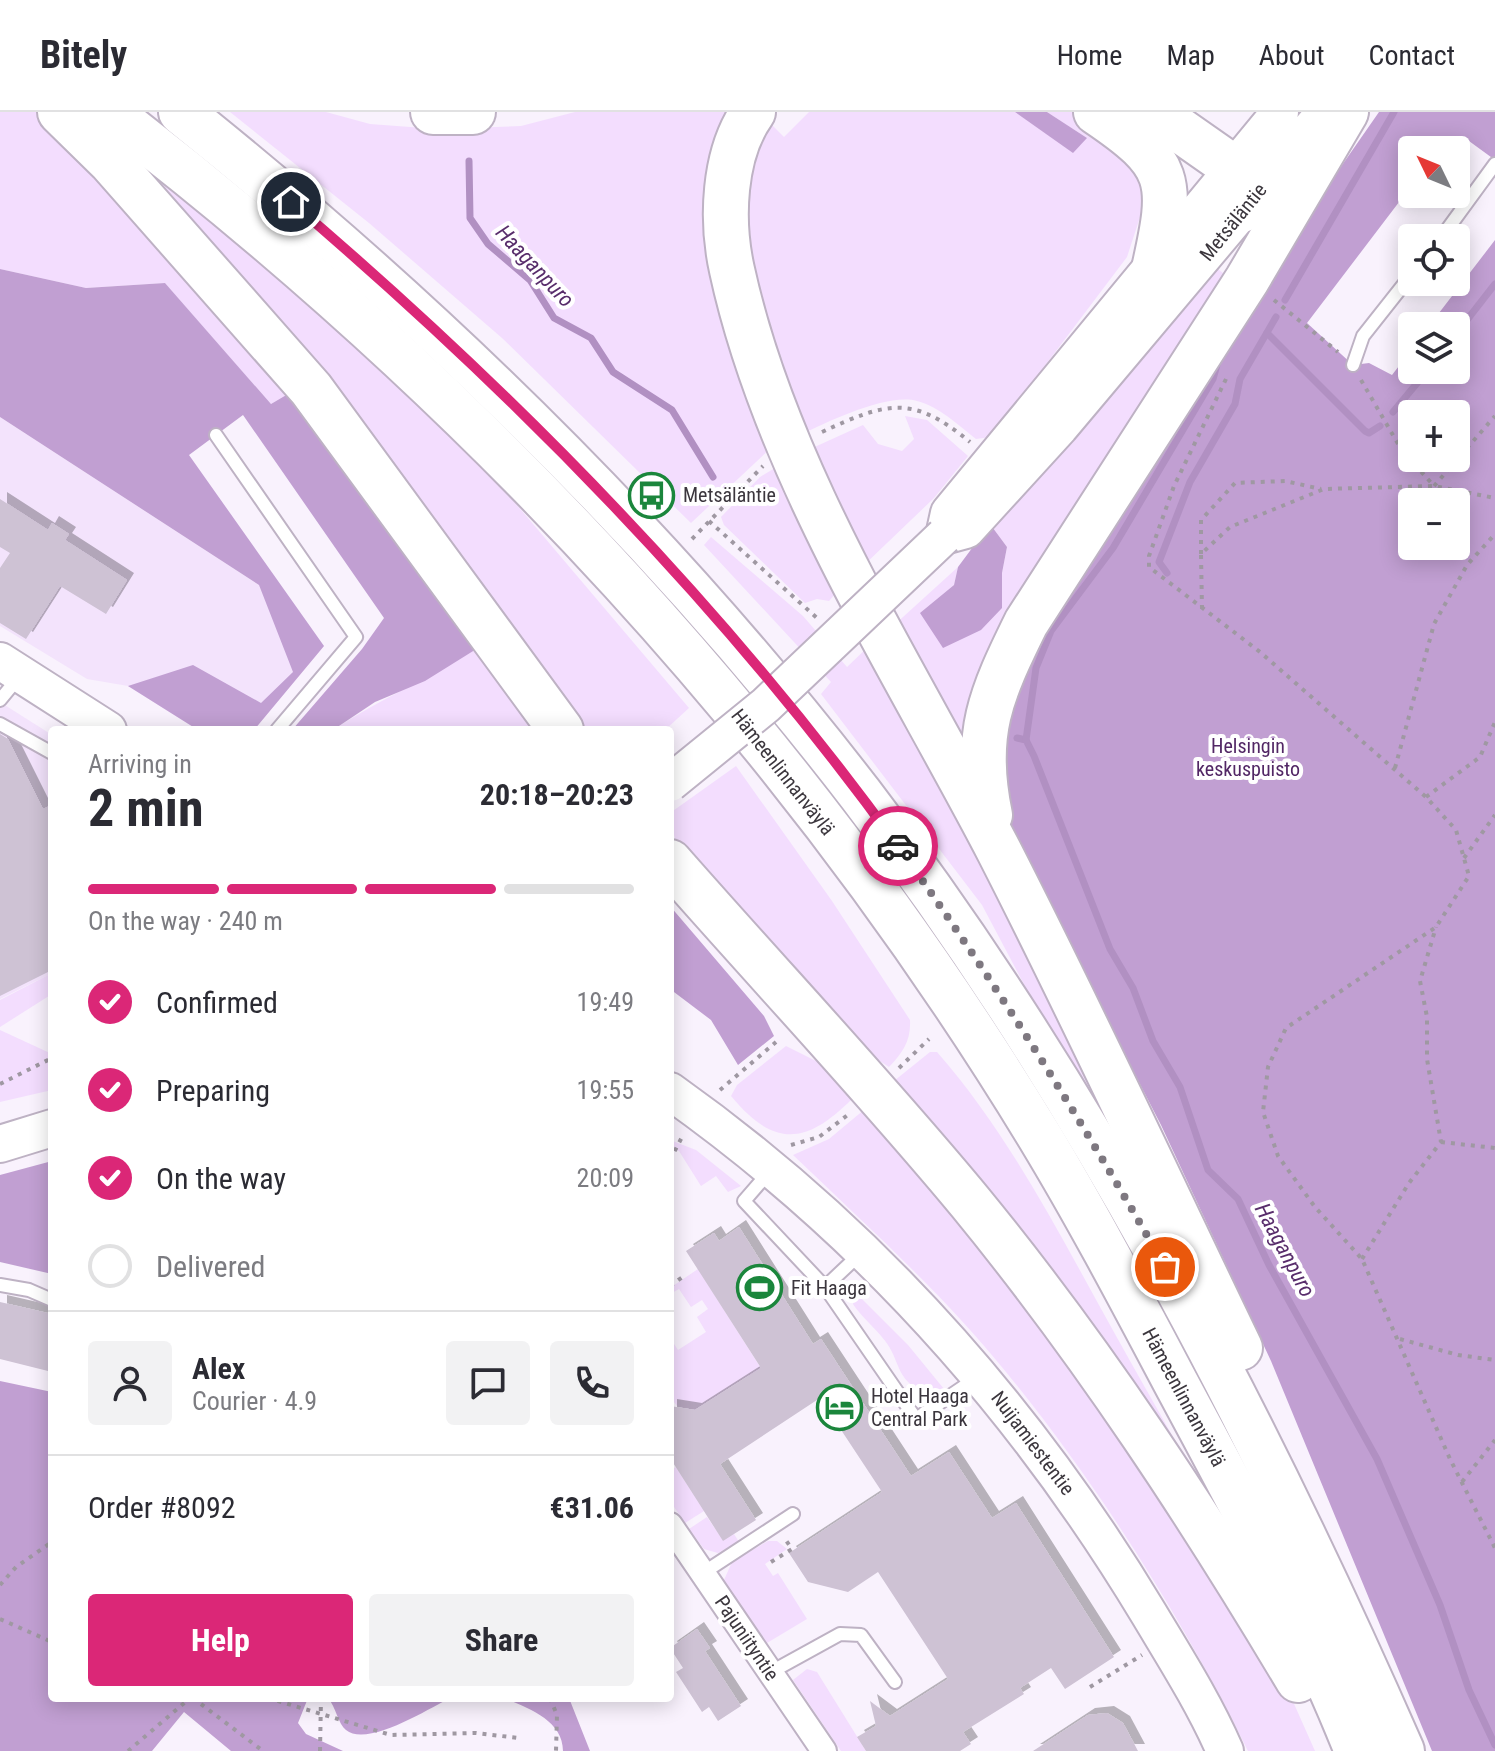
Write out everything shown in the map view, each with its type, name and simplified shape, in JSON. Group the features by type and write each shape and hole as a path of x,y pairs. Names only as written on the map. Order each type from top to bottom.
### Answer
{"highway":[{"path":"60,112 110,161 311,389 558,726"},
{"name":"Hämeenlinnanväylä","path":"109,112 330,292 449,402 642,601 826,826 942,985 1041,1138 1127,1289 1244,1510 1357,1751"},
{"path":"181,112 360,261 479,371 624,517 740,648 860,794 955,927 1080,1117 1229,1386 1324,1579 1402,1751"},
{"path":"433,112 473,112"},
{"path":"753,112 731,166 726,208 731,267 749,337 790,447 885,643 998,849 1141,1136 1275,1419 1324,1579"},
{"path":"1096,112 1137,139 1155,158 1166,198 1154,269"},
{"path":"1154,112 1238,189"},
{"path":"998,849 982,777 985,721 998,680 1026,623 1247,280 1346,112"},
{"path":"674,867 970,1202 1065,1325 1136,1423 1342,1751"}],"main road":[{"name":"Metsäläntie","path":"674,780 766,705 944,536 966,530 995,499 1238,189 1280,112"},
{"name":"Metsäläntie","path":"944,536 949,513 1154,269 1325,112"},
{"path":"7,679 100,726"},
{"name":"Nuijamiestentie","path":"674,1093 776,1156 981,1374 1034,1443 1118,1563 1210,1716 1225,1751"},
{"path":"0,1144 48,1129"}],"street":[{"name":"Pajuniityntie","path":"674,1531 824,1751"}],"lane":[{"path":"1451,224 1495,164"},
{"path":"1353,365 1363,336 1398,292"},
{"path":"216,435 356,637 280,726"},
{"path":"0,724 48,751"},
{"path":"776,1156 744,1201 825,1287 916,1419 981,1374"},
{"path":"825,1287 864,1251"},
{"path":"0,1285 29,1290 48,1298"},
{"path":"703,1573 793,1514"},
{"path":"771,1672 840,1634 850,1633 861,1635 895,1682"}],"path":[{"path":"1267,296 1307,323 1353,365 1401,449 1434,486"},
{"path":"692,539 759,469 790,447 874,411 904,406 933,415 971,444"},
{"path":"1434,486 1495,416"},
{"path":"1208,421 1174,486 1149,567 1260,652 1426,797 1456,830 1469,876 1436,927 1420,981 1427,1017 1427,1059 1441,1142 1409,1183 1362,1259"},
{"path":"1202,609 1201,520 1235,483 1285,481 1324,489 1434,486 1495,498"},
{"path":"1201,554 1230,527 1324,489"},
{"path":"709,521 822,622"},
{"path":"1395,768 1434,624 1467,565 1495,534"},
{"path":"1426,797 1480,757 1495,722"},
{"path":"1464,858 1495,815"},
{"path":"1436,927 1316,1004 1286,1028 1268,1067 1263,1112 1278,1156 1315,1207 1362,1259 1462,1483 1495,1548"},
{"path":"894,1072 929,1039"},
{"path":"714,1094 776,1042"},
{"path":"0,1084 48,1060"},
{"path":"776,1156 794,1145 819,1137 852,1112"},
{"path":"674,1152 682,1137"},
{"path":"1441,1142 1495,1148"},
{"path":"674,1283 684,1276"},
{"path":"1400,1339 1458,1355 1495,1360"},
{"path":"1462,1483 1495,1440"},
{"path":"0,1585 16,1567 48,1545"},
{"path":"771,1562 788,1551"},
{"path":"0,1619 48,1640"},
{"path":"1090,1687 1136,1659"},
{"path":"128,1751 187,1702"},
{"path":"197,1702 263,1751"},
{"path":"283,1702 391,1735 476,1733 518,1738"},
{"path":"320,1751 321,1702"},
{"path":"552,1702 557,1715 556,1751"}],"shaded area":[{"path":"0,112 37,112 128,201 288,394 271,404 165,283 86,288 0,269"},
{"path":"230,112 326,112 370,124 437,129 521,126 575,112 736,112 727,127 773,446 691,523 502,338 369,223"},
{"path":"809,112 1015,112 1037,126 1087,138 1047,112 1072,112 1144,169 1144,205 1127,257 991,437 976,439 933,408 905,400 875,404 802,434 782,392 738,208 766,119 784,137"},
{"path":"105,133 180,192 388,374 500,485 689,708 669,726 581,726 364,428"},
{"path":"1214,266 1232,280 971,760 892,627 958,567 954,585 921,613 1002,608 1002,573 1007,547 990,524"},
{"path":"905,416 927,420 968,456 934,498 863,566 808,450 863,425 878,444 902,451 914,439"},
{"path":"0,417 259,585 324,646 257,726 192,726 128,686 87,679 0,626"},
{"path":"785,462 841,587 829,601 817,599 805,603 724,525 721,517 760,477"},
{"path":"711,537 803,616 847,667 871,644 1194,1269 1037,1009 982,905 821,694 831,682 704,545"},
{"path":"478,648 533,726 340,726 369,708"},
{"path":"0,702 48,732 48,975 0,999"},
{"path":"736,766 832,901 910,1020 905,1046 889,1067 875,1058 873,1074 676,845 674,810"},
{"path":"48,975 48,997 0,1027 0,1000"},
{"path":"0,1030 48,1052 48,1091 0,1102"},
{"path":"786,1046 822,1064 852,1099 820,1125 790,1134 762,1125 731,1096 737,1085"},
{"path":"930,1052 937,1052 963,1084 1034,1188 1247,1573 889,1085"},
{"path":"865,1109 1016,1280 1283,1679 1315,1751 1248,1751 1196,1652 1138,1555 1041,1416 956,1315 793,1155 829,1139"},
{"path":"674,1142 696,1150 741,1186 728,1192 716,1176 701,1186 679,1151 674,1150"},
{"path":"698,1269 764,1373 754,1380 748,1376 695,1410 678,1407 674,1402 674,1344 678,1350 706,1332 697,1317 708,1309 702,1300 691,1307 679,1289 674,1292 674,1285"},
{"path":"856,1293 908,1345 944,1389 921,1389 906,1379 885,1341 853,1304"},
{"path":"676,1467 704,1511 685,1523 674,1507"},
{"path":"707,1517 723,1540 734,1534 739,1542 718,1553 704,1549 689,1529"},
{"path":"768,1541 777,1541 787,1549 765,1564 773,1576 778,1573 807,1619 767,1643 724,1580 732,1562"},
{"path":"807,1669 817,1672 866,1751 841,1751 793,1680"}],"green space":[{"path":"1015,112 1047,112 1087,138 1073,153"},
{"name":"Helsingin keskuspuisto","path":"1379,112 1495,112 1495,160 1470,142 1470,136 1398,136 1398,203 1307,323 1353,365 1369,363 1392,375 1398,367 1398,384 1470,384 1470,312 1440,312 1452,296 1470,296 1470,273 1495,240 1495,1751 1432,1751 1271,1361 1161,1125 1013,838 996,785 1001,706 1246,303"},
{"path":"0,269 86,288 165,283 271,404 288,394 478,648 425,681 375,702 339,726 295,726 362,649 384,618 243,415 189,455 324,646 257,726 192,726 128,686 193,665 261,703 293,672 259,585 0,417"},
{"path":"990,524 1007,547 1002,573 1002,608 981,630 943,648 920,613 954,585 958,567"},
{"path":"674,911 764,1016 774,1036 738,1065 711,1020 674,992"},
{"path":"48,1162 48,1273 0,1262 0,1175"},
{"path":"0,1381 48,1391 48,1702 306,1702 298,1723 306,1734 343,1751 231,1751 184,1712 152,1751 0,1751"},
{"path":"330,1702 442,1702 398,1724 368,1734 346,1730"},
{"path":"513,1702 571,1702 590,1751 563,1751 561,1740 551,1723"}],"building":[{"path":"0,499 48,530 52,523 69,534 65,540 127,580 106,614 60,586 26,639 0,623 0,568 10,553 0,547"},
{"path":"0,734 8,739 43,809 48,807 48,972 0,996"},
{"path":"739,1227 813,1344 821,1339 911,1476 949,1452 992,1518 1016,1503 1114,1657 1065,1689 1051,1668 1020,1688 1024,1694 963,1732 971,1744 960,1751 866,1751 857,1737 876,1726 870,1701 890,1716 948,1679 878,1572 848,1592 808,1582 789,1553 882,1492 820,1398 720,1464 756,1520 723,1541 674,1464 674,1407 695,1410 761,1368 686,1251 714,1233 719,1241"},
{"path":"0,1302 48,1313 48,1371 0,1359"},
{"path":"697,1629 710,1648 705,1651 741,1706 718,1721 709,1707 702,1712 676,1672 683,1668 674,1654 674,1645"},
{"path":"1107,1713 1123,1723 1138,1751 1033,1751 1088,1715"}],"waterway":[{"path":"1285,300 1394,112"},
{"name":"Haaganpuro","path":"469,161 470,218 488,244 530,280 554,318 591,338 613,372 672,410 713,477"},
{"path":"1470,316 1495,284"},
{"path":"1167,573 1159,562 1190,482 1235,404 1240,379 1276,317"},
{"path":"1267,333 1365,431 1369,433 1380,426"},
{"path":"1026,740 1036,668 1051,631 1113,548 1213,379 1218,361"},
{"path":"1393,412 1416,384"},
{"name":"Haaganpuro","path":"1017,738 1026,740 1034,756 1110,949 1133,988 1153,1041 1180,1087 1208,1170 1238,1199 1269,1265 1377,1459 1440,1605 1469,1690 1495,1745"}],"way so far":[{"path":"898,846 1014,1014 1080,1117 1165,1267"}],"place":[{"name":"Metsäläntie","path":"652,495"},
{"name":"Fit Haaga","path":"760,1288"},
{"name":"Hotel Haaga Central Park","path":"840,1407"}],"route":[{"path":"291,202 479,371 624,517 740,648 860,794 898,846"}]}
